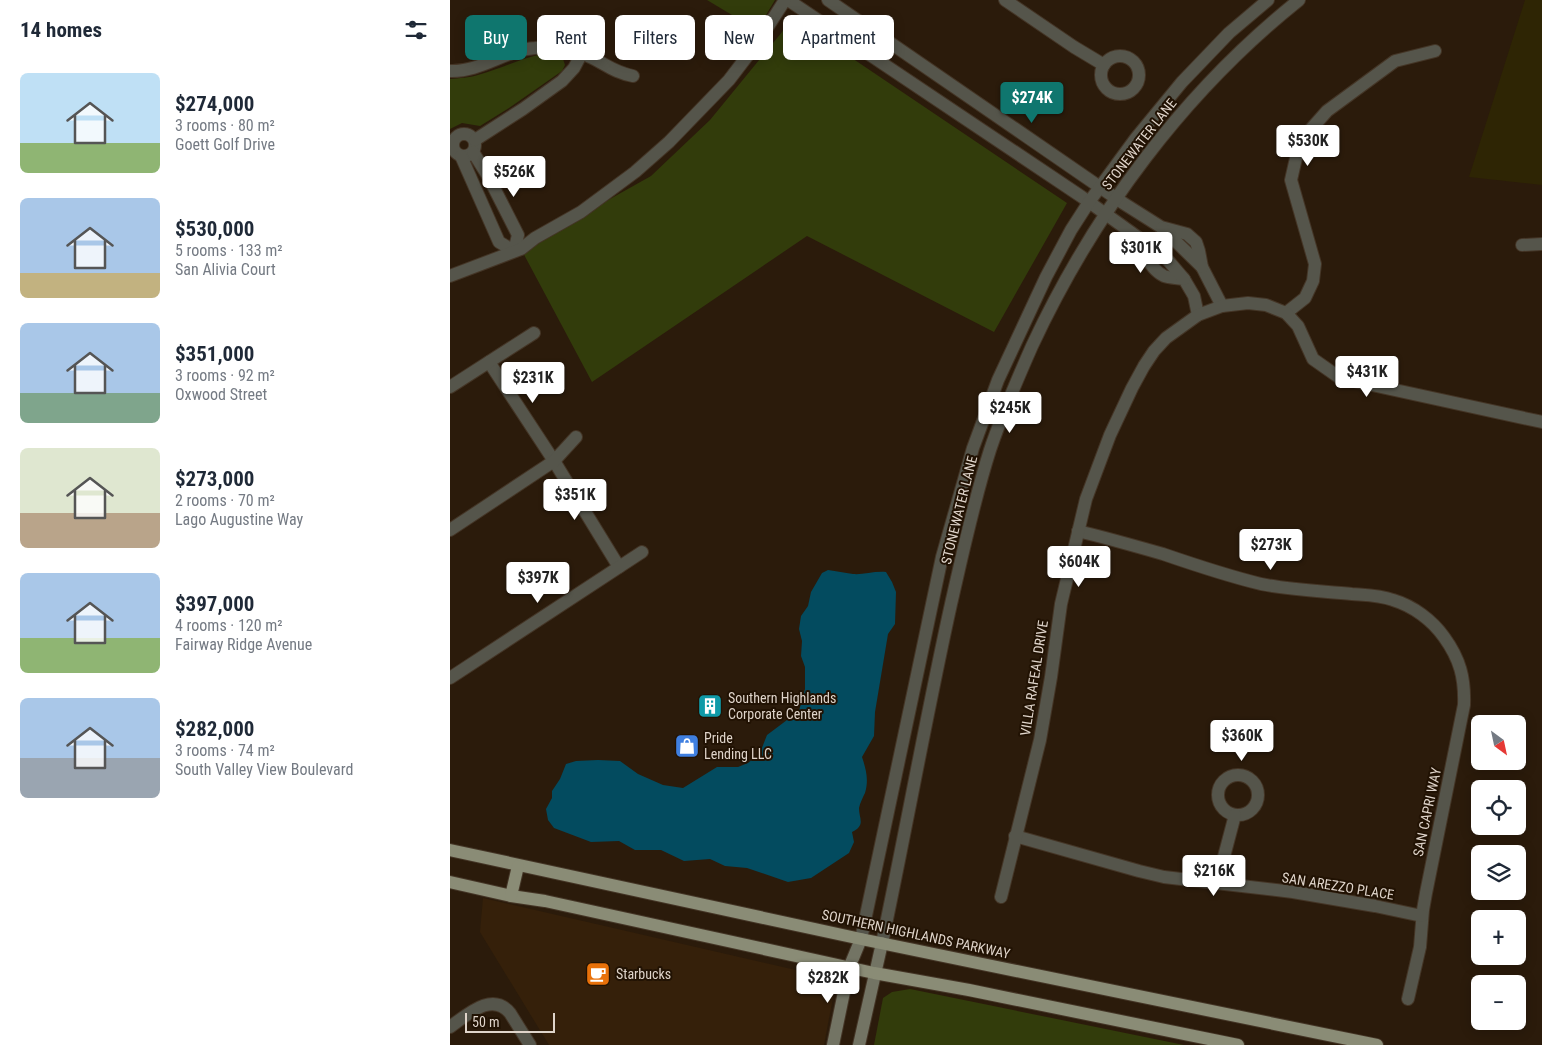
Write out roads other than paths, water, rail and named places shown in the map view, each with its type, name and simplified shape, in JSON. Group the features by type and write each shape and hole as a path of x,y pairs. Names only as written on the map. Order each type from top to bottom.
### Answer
{"main road":[{"name":"SOUTHERN HIGHLANDS PARKWAY","path":"450,850 861,939 1376,1045"},
{"path":"511,896 518,866"},
{"path":"450,882 849,968 969,990 1238,1045"},
{"path":"833,1045 849,968 861,939"},
{"path":"860,1045 882,943"}],"street":[{"path":"450,276 521,249 598,200 652,157 696,115 728,80 758,42 787,0 1160,251 1184,279 1194,296 1198,315"},
{"path":"828,0 1161,227 1202,267 1222,306"},
{"path":"1005,0 1104,65"},
{"name":"STONEWATER LANE","path":"861,939 942,558 964,477 991,399 1020,330 1061,248 1089,202 1141,132 1182,82 1229,33 1268,0"},
{"name":"STONEWATER LANE","path":"882,943 939,658 969,525 988,456 1018,376 1076,260 1116,198 1161,139 1206,86 1254,37 1299,0"},
{"path":"450,71 472,69 517,50 537,48"},
{"path":"1435,51 1395,61 1328,111 1304,136 1291,180 1315,264 1313,282 1305,298 1286,313 1298,326 1313,358 1340,378 1542,422"},
{"path":"463,149 562,81 579,60"},
{"path":"596,60 613,71 633,76"},
{"path":"463,149 493,186 518,235 514,251"},
{"path":"463,149 478,194 499,242 514,251"},
{"path":"478,194 493,186"},
{"path":"1522,245 1542,244"},
{"name":"VILLA RAFEAL DRIVE","path":"1001,897 1040,740 1061,604 1086,499 1110,435 1132,388 1154,351 1172,333 1198,315 1222,306 1248,303 1266,305 1286,313"},
{"path":"450,388 534,333"},
{"path":"489,362 554,461 619,567"},
{"path":"452,526 554,461 576,437"},
{"name":"SAN CAPRI WAY","path":"1078,531 1122,542 1263,584 1392,599 1424,616 1443,635 1461,667 1464,705 1422,916 1420,947 1408,999"},
{"path":"450,678 642,552"},
{"path":"1217,884 1235,815"},
{"name":"SAN AREZZO PLACE","path":"1015,836 1139,872 1164,877 1293,892 1422,916"},
{"path":"450,1027 477,1009 492,1003 502,1005 507,1009 530,1045"}],"water":[{"path":"828,570 850,574 886,572 896,592 895,624 888,634 875,712 874,736 862,757 866,770 867,784 859,808 861,822 859,827 852,832 854,842 849,853 811,878 788,882 747,868 725,866 710,859 684,861 661,850 635,850 619,841 591,842 554,828 548,820 546,809 552,798 552,791 560,779 566,764 576,761 620,761 638,774 663,785 683,788 717,767 738,767 748,763 760,753 767,735 799,711 805,689 805,667 801,656 802,641 799,629 801,616 808,606 811,592 822,573"}],"place":[{"name":"Southern Highlands Corporate Center","path":"710,706"},
{"name":"Pride Lending LLC","path":"687,746"},
{"name":"Starbucks","path":"598,974"}]}
